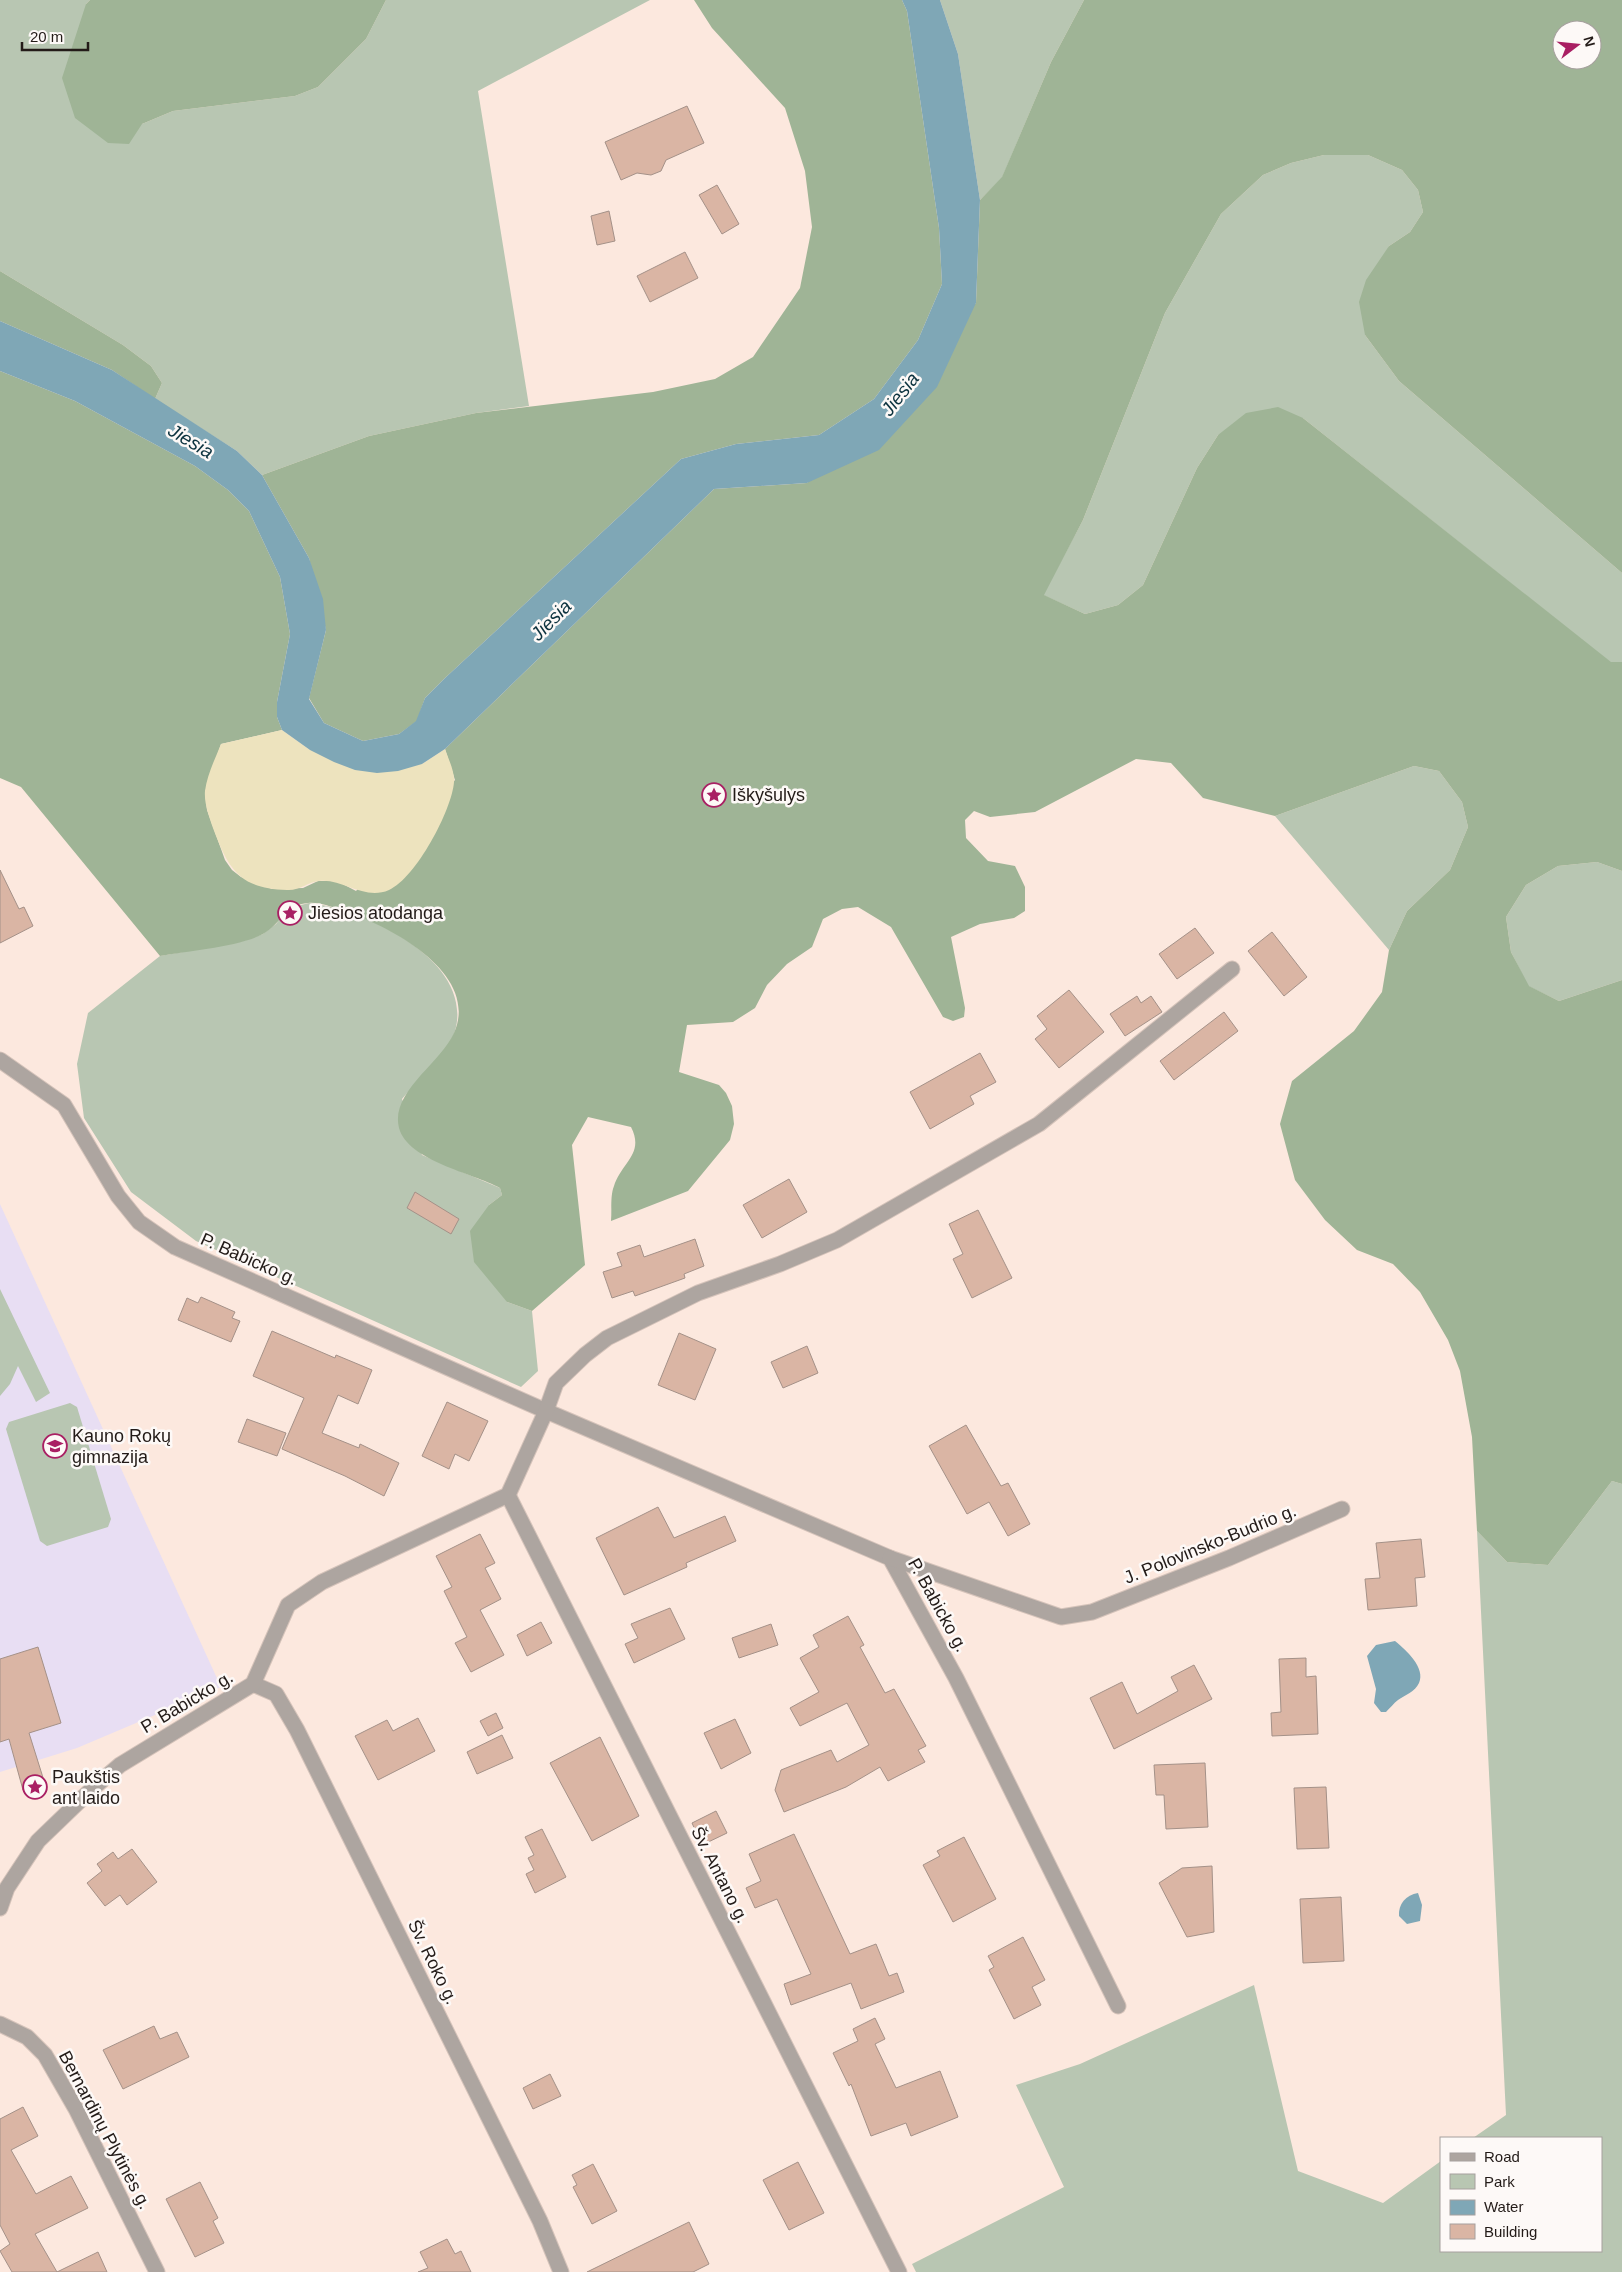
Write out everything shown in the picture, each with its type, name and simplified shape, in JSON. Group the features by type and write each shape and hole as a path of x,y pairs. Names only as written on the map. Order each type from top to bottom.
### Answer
{"street":[{"path":"508,1495 546,1411 556,1383 585,1355 607,1338 698,1293 780,1264 837,1240 1039,1124 1232,969"},
{"name":"P. Babicko g.","path":"0,1060 64,1105 118,1196 139,1222 175,1247 546,1411 890,1558 956,1678 1118,2006"},
{"name":"P. Babicko g.","path":"0,1908 7,1888 38,1841 93,1788 120,1765 252,1684 288,1605 322,1582 508,1495"},
{"name":"Šv. Antano g.","path":"508,1495 899,2272"},
{"name":"J. Polovinsko-Budrio g.","path":"890,1558 1061,1617 1092,1612 1229,1558 1342,1509"},
{"name":"Šv. Roko g.","path":"252,1684 276,1694 297,1730 540,2221 561,2272"},
{"name":"Bernardinų Plytinės g.","path":"0,2024 27,2036 45,2055 76,2110 157,2272"}],"shaded area":[{"name":"Kauno Rokų gimnazija","path":"0,1204 221,1687 77,1748 0,1772"}],"green space":[{"path":"0,0 90,0 86,4 142,124 173,111 295,96 318,87 366,39 386,0 650,0 478,91 529,406 476,413 369,436 262,475 237,451 155,399 162,383 151,366 123,345 0,271"},
{"path":"90,0 386,0 366,39 318,87 295,96 173,111 142,124 129,144 108,143 75,118 62,78 86,4"},
{"path":"694,0 902,0 907,11 939,228 942,284 918,340 874,399 819,435 736,444 681,459 445,678 425,698 417,721 399,734 363,741 324,723 309,698 326,630 309,558 262,475 369,436 476,413 653,392 715,379 753,357 800,288 812,227 805,171 785,108 712,28"},
{"path":"940,0 1084,0 1051,62 1002,178 980,200 958,54"},
{"path":"1084,0 1622,0 1622,573 1399,381 1365,335 1359,302 1366,280 1389,246 1410,232 1423,212 1418,190 1402,170 1368,155 1324,155 1291,163 1263,175 1221,214 1165,313 1083,520 1044,595 1085,614 1118,605 1143,585 1197,468 1218,435 1246,413 1278,407 1303,418 1611,662 1622,662 1622,871 1597,862 1558,866 1526,885 1506,917 1511,952 1529,986 1559,1001 1622,980 1622,1484 1612,1481 1548,1565 1507,1562 1477,1531 1472,1437 1460,1371 1448,1340 1420,1292 1393,1264 1357,1250 1325,1220 1295,1180 1280,1124 1292,1081 1354,1031 1382,992 1389,950 1407,911 1450,870 1468,827 1462,802 1439,771 1414,766 1275,816 1203,798 1171,763 1136,759 1035,812 990,817 974,811 965,820 966,838 988,861 1015,866 1025,887 1025,911 1014,918 980,924 951,937 965,1008 964,1017 953,1021 943,1017 891,927 858,907 842,909 823,919 812,947 787,964 767,985 755,1008 733,1022 687,1025 679,1072 719,1085 726,1093 732,1106 734,1124 730,1140 688,1191 611,1221 613,1190 617,1178 634,1151 635,1136 631,1127 588,1117 572,1145 585,1265 532,1311 507,1302 474,1262 470,1231 489,1205 502,1195 500,1188 428,1158 405,1139 399,1128 398,1115 402,1102 409,1090 447,1045 454,1033 459,1011 454,990 442,971 404,939 360,917 325,905 312,903 300,904 294,907 269,930 253,938 213,948 160,956 21,787 0,778 0,371 75,401 195,466 228,490 249,511 280,577 290,634 277,702 277,717 282,730 221,744 205,792 207,810 225,860 232,870 241,877 272,889 303,888 318,881 337,881 356,891 455,780 445,749 714,489 807,483 976,303 980,200 1002,177 1051,62"},
{"path":"1324,155 1368,155 1402,170 1418,190 1423,212 1410,232 1389,246 1365,335 1399,381 1622,573 1622,662 1611,663 1303,418 1218,435 1197,468 1143,585 1118,605 1085,614 1043,595 1083,520 1165,313 1221,214 1263,175 1291,163"},
{"path":"0,271 123,345 151,366 162,383 155,399 112,370 0,321"},
{"path":"1414,766 1439,771 1462,802 1468,827 1450,870 1407,911 1389,950 1275,816"},
{"path":"1597,862 1622,871 1622,980 1559,1001 1528,986 1511,952 1506,917 1526,885 1558,866"},
{"path":"309,903 332,907 385,927 410,943 432,961 448,982 457,1005 455,1031 452,1039 439,1057 402,1099 422,1155 500,1188 502,1195 489,1205 507,1302 532,1311 538,1371 521,1387 196,1241 131,1192 84,1118 77,1064 88,1013 160,956 243,941 263,934 276,924 289,908"},
{"path":"0,1289 50,1393 36,1402 18,1366 10,1384 0,1396"},
{"path":"70,1403 77,1407 111,1519 108,1527 47,1546 40,1541 6,1429 9,1422"},
{"path":"1612,1481 1622,1484 1622,2272 916,2272 912,2264 1064,2187 1016,2085 1080,2064 1254,1985 1298,2171 1383,2203 1440,2162 1440,2252 1602,2252 1602,2137 1474,2137 1506,2115 1477,1531 1507,1562 1548,1565"}],"sand":[{"path":"282,730 310,750 422,764 445,749 454,778 452,794 447,809 421,858 399,883 389,890 380,893 362,891 328,881 319,881 291,890 271,889 257,886 246,880 230,865 219,842 206,805 205,791 212,767 221,744"}],"water":[{"name":"Jiesia","path":"902,0 940,0 958,54 980,200 976,303 937,387 879,450 807,483 714,489 445,749 422,764 398,771 377,773 355,770 310,750 282,730 277,717 277,702 290,634 280,577 249,511 228,490 195,466 75,401 0,371 0,321 112,370 237,451 262,475 309,558 323,599 326,630 309,699 324,723 363,741 399,734 416,721 425,698 445,678 681,459 736,444 819,435 874,399 918,340 942,284 939,228 907,11"},
{"path":"1395,1641 1417,1665 1420,1671 1419,1683 1415,1689 1398,1700 1386,1712 1381,1712 1374,1703 1376,1689 1367,1656 1376,1645"},
{"path":"1418,1893 1422,1905 1420,1921 1407,1924 1399,1916 1401,1904 1406,1898"}],"building":[{"path":"687,106 704,143 666,160 661,171 651,175 637,173 621,180 605,142"},
{"path":"717,185 739,224 722,234 699,195"},
{"path":"609,211 615,241 597,245 591,216"},
{"path":"685,252 698,278 650,302 637,276"},
{"path":"0,870 19,909 24,907 33,926 0,943"},
{"path":"1195,928 1214,953 1177,979 1159,954"},
{"path":"1272,932 1307,977 1284,996 1248,951"},
{"path":"1069,990 1104,1032 1059,1068 1035,1039 1047,1029 1037,1016"},
{"path":"1137,996 1141,1003 1151,996 1162,1012 1125,1036 1110,1014"},
{"path":"1224,1012 1238,1031 1174,1080 1160,1061"},
{"path":"980,1053 996,1082 970,1096 974,1104 930,1129 910,1092"},
{"path":"789,1179 807,1212 762,1238 743,1205"},
{"path":"415,1192 459,1219 451,1234 407,1208"},
{"path":"978,1210 1012,1278 972,1298 953,1259 963,1254 949,1224"},
{"path":"695,1239 704,1266 684,1274 685,1278 635,1296 633,1291 612,1298 603,1272 622,1266 617,1253 640,1245 644,1257"},
{"path":"201,1297 235,1312 232,1318 240,1321 231,1342 178,1320 187,1298 198,1303"},
{"path":"272,1331 335,1358 336,1355 372,1370 358,1404 338,1395 322,1433 359,1448 360,1444 399,1463 384,1496 345,1476 282,1449 304,1398 253,1376"},
{"path":"679,1333 716,1349 695,1400 658,1385"},
{"path":"807,1346 818,1373 783,1388 771,1362"},
{"path":"447,1402 488,1421 469,1461 455,1454 449,1469 422,1456"},
{"path":"247,1419 286,1433 277,1456 238,1442"},
{"path":"966,1425 1001,1486 1008,1483 1030,1524 1008,1536 989,1502 967,1514 929,1446"},
{"path":"658,1507 674,1538 725,1516 736,1541 686,1563 687,1567 624,1595 596,1538"},
{"path":"480,1534 495,1563 485,1568 501,1599 480,1610 504,1655 471,1672 455,1643 467,1637 444,1591 452,1587 436,1556"},
{"path":"1421,1539 1425,1577 1415,1578 1417,1606 1368,1610 1365,1579 1380,1578 1376,1543"},
{"path":"670,1608 685,1639 634,1663 625,1644 638,1638 631,1624"},
{"path":"848,1616 864,1645 860,1647 885,1693 894,1689 926,1746 918,1750 925,1762 888,1781 880,1767 846,1787 784,1812 775,1790 781,1770 831,1750 837,1762 869,1745 847,1703 800,1726 790,1708 819,1692 800,1658 819,1647 813,1635"},
{"path":"541,1622 552,1643 527,1656 517,1635"},
{"path":"771,1624 778,1645 739,1658 732,1638"},
{"path":"38,1647 61,1723 29,1733 45,1784 23,1790 9,1739 0,1742 0,1659"},
{"path":"1306,1658 1306,1677 1316,1676 1318,1734 1272,1736 1271,1713 1281,1712 1279,1659"},
{"path":"1194,1665 1212,1699 1114,1749 1090,1698 1122,1682 1137,1714 1178,1691 1171,1677"},
{"path":"496,1713 503,1728 488,1736 480,1721"},
{"path":"418,1718 435,1751 378,1780 355,1736 387,1720 393,1731"},
{"path":"735,1719 751,1753 721,1769 704,1733"},
{"path":"502,1735 513,1758 477,1774 467,1752"},
{"path":"600,1737 639,1816 592,1841 550,1763"},
{"path":"1205,1763 1208,1827 1166,1829 1164,1795 1156,1795 1154,1765"},
{"path":"1326,1787 1329,1848 1297,1849 1294,1788"},
{"path":"716,1811 727,1833 702,1845 692,1823"},
{"path":"542,1829 566,1877 535,1893 526,1874 534,1870 528,1858 534,1855 525,1837"},
{"path":"794,1834 850,1954 876,1944 889,1976 897,1973 904,1992 861,2009 851,1983 791,2005 784,1984 811,1974 777,1899 755,1908 746,1888 761,1881 749,1854"},
{"path":"964,1837 996,1899 953,1922 923,1865 940,1856 937,1851"},
{"path":"132,1849 157,1882 127,1905 120,1895 105,1906 87,1883 102,1871 97,1864 113,1852 118,1859"},
{"path":"1212,1866 1214,1932 1187,1937 1159,1883 1182,1868"},
{"path":"1341,1897 1344,1961 1303,1963 1300,1899"},
{"path":"1023,1937 1045,1980 1032,1987 1041,2005 1014,2019 989,1970 994,1967 988,1956"},
{"path":"875,2018 885,2039 875,2044 896,2088 940,2071 958,2117 911,2136 906,2123 871,2136 851,2084 849,2086 833,2053 858,2041 853,2029"},
{"path":"154,2026 160,2039 177,2032 189,2057 123,2089 103,2050"},
{"path":"550,2074 561,2096 533,2109 523,2088"},
{"path":"23,2107 38,2136 11,2150 36,2194 71,2176 88,2208 35,2234 57,2272 12,2272 0,2251 10,2244 0,2225 0,2119"},
{"path":"798,2162 824,2213 789,2230 763,2180"},
{"path":"593,2164 617,2211 592,2224 573,2187 577,2185 572,2175"},
{"path":"200,2182 218,2218 213,2221 224,2243 195,2257 166,2199"},
{"path":"689,2222 709,2264 693,2272 587,2272"},
{"path":"447,2239 455,2254 461,2251 471,2272 418,2272 428,2268 420,2252"},
{"path":"98,2252 107,2272 57,2272"}],"place":[{"name":"Iškyšulys","path":"714,795"},
{"name":"Jiesios atodanga","path":"290,913"},
{"name":"Kauno Rokų gimnazija","path":"55,1446"},
{"name":"Paukštis ant laido","path":"35,1787"}]}
